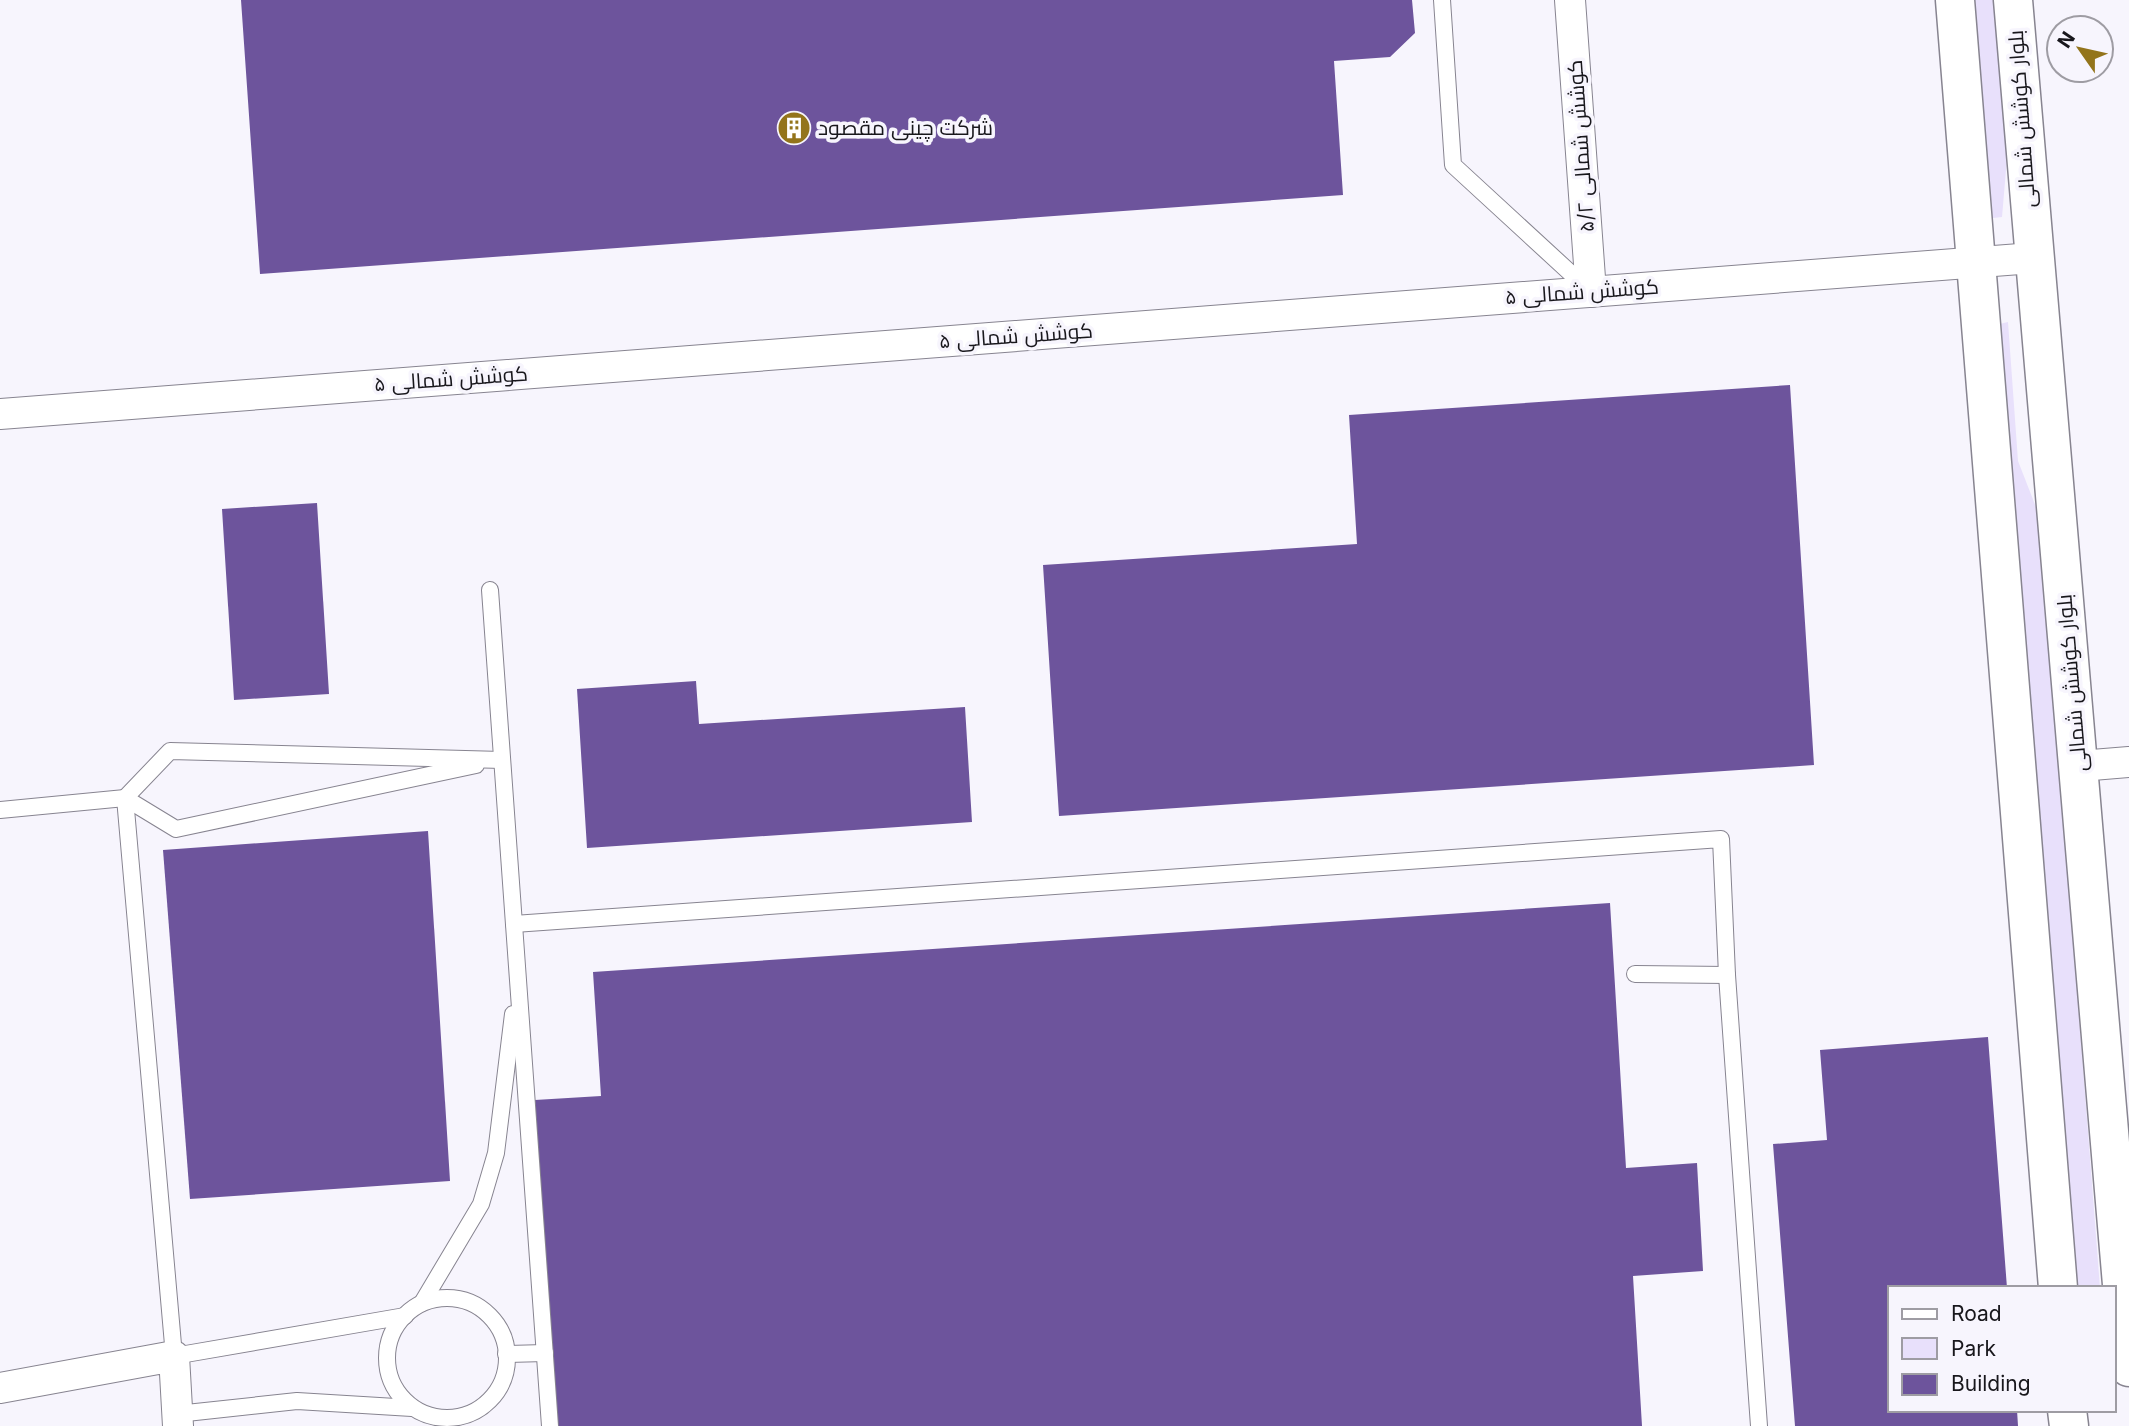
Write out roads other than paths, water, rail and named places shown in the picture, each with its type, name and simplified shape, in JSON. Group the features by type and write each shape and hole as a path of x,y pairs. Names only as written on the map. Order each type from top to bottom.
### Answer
{"street":[{"name":"کوشش شمالی ۵/٢","path":"1570,0 1591,292"},
{"path":"1955,0 2057,1286"},
{"name":"بلوار کوشش شمالی","path":"2014,0 2033,258 2080,766 2129,1367"},
{"name":"کوشش شمالی ۵","path":"0,414 2033,258"},
{"path":"2080,766 2129,762"},
{"path":"0,1388 174,1356 177,1420"}],"lane":[{"path":"1442,0 1453,165 1591,292"},
{"path":"490,590 550,1426"},
{"path":"405,1316 174,1356 125,798 170,751 502,760"},
{"path":"0,810 125,798 176,830 502,760"},
{"path":"514,924 1721,839 1727,975 1759,1426"},
{"path":"1635,974 1727,975"},
{"path":"422,1303 442,1298 463,1300 482,1309 497,1324 507,1364 501,1384 489,1402 472,1413 434,1421 412,1408 397,1392 388,1374 387,1353 393,1332 405,1316 422,1303 481,1204 496,1153 518,980"},
{"path":"506,1354 545,1353"},
{"path":"177,1420 297,1401 412,1408"}],"place":[{"name":"شرکت چینی مقصود","path":"794,128"}]}
